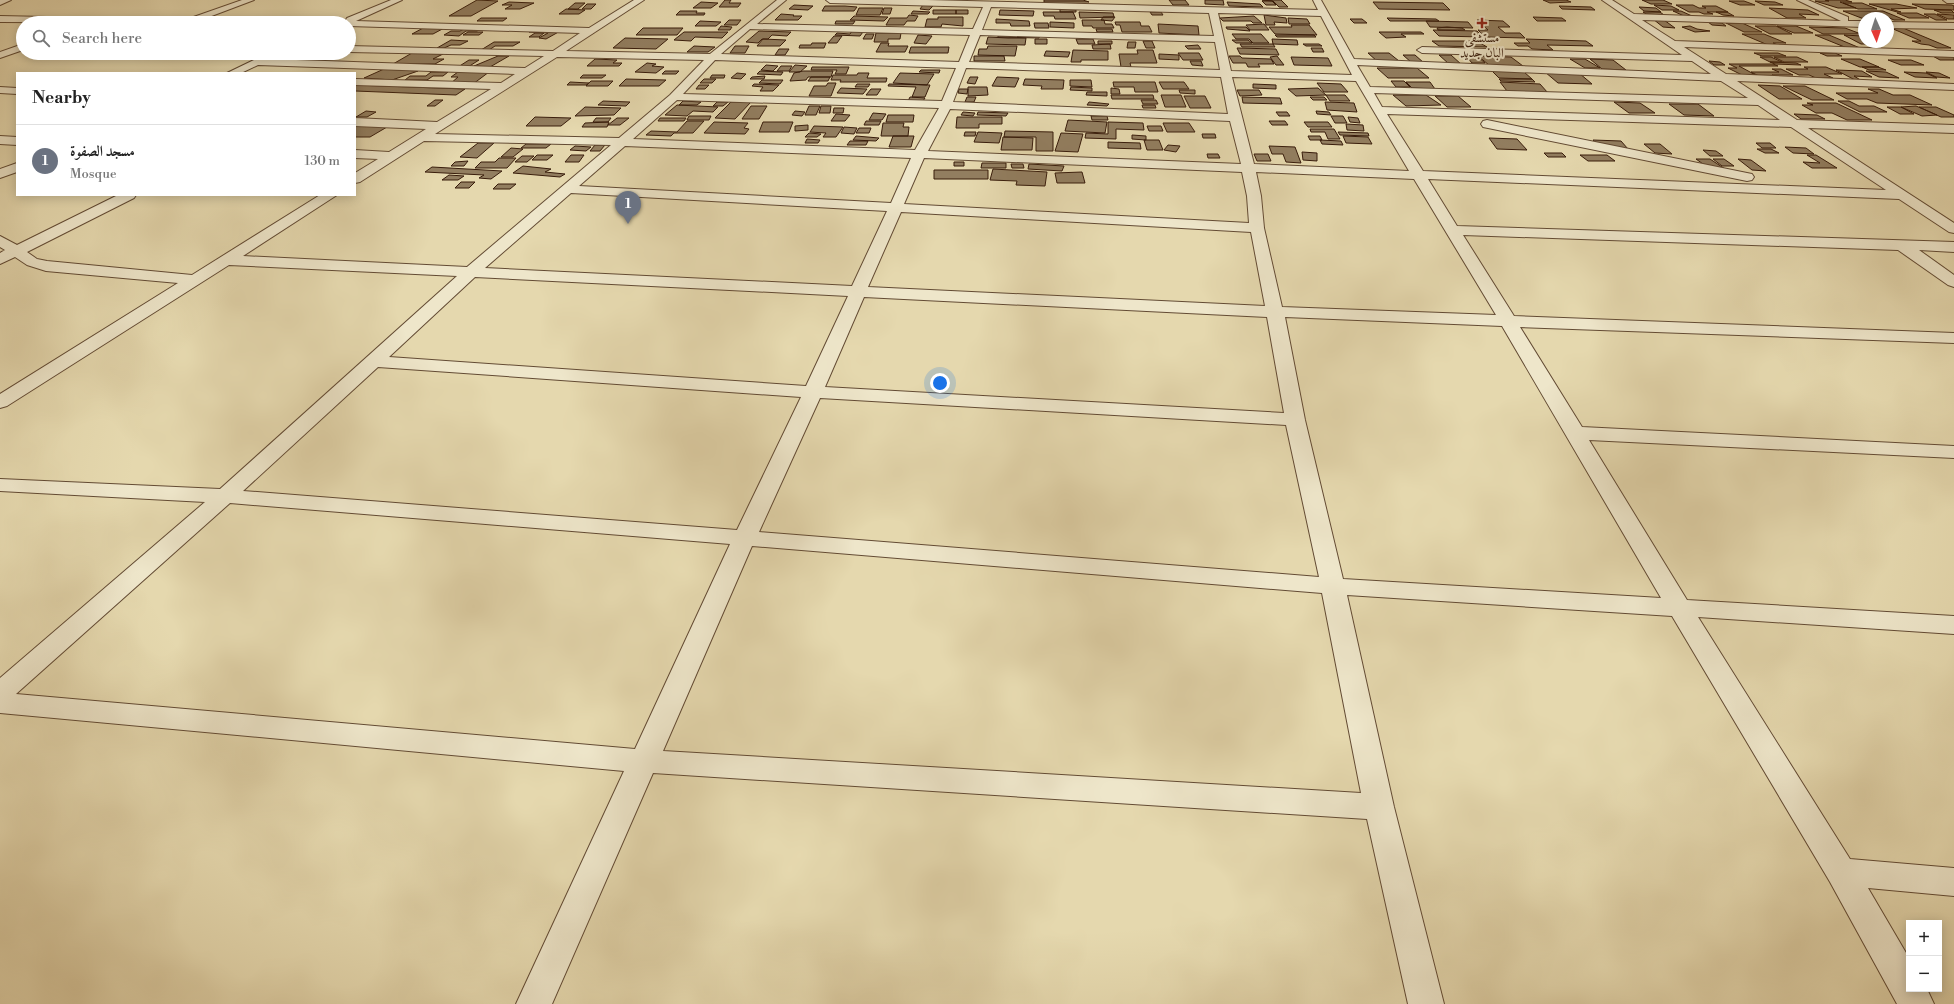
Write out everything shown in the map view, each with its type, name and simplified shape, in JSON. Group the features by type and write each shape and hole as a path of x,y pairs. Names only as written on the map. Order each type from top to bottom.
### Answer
{"street":[{"path":"0,2 7,0"},
{"path":"204,16 250,0"},
{"path":"356,19 398,0"},
{"path":"356,178 640,0"},
{"path":"0,693 225,496 470,273 624,142 674,97 712,57 748,26 782,0"},
{"path":"830,0 988,4 1099,4 1213,10 1321,7 1378,110 1507,319 1679,607 1841,872 1916,1004"},
{"path":"1606,0 1954,229"},
{"path":"1801,0 1858,23"},
{"path":"1947,0 1954,0"},
{"path":"534,1004 744,539 813,392 919,155 946,105 988,4"},
{"path":"1213,10 1235,118 1254,196 1257,228 1296,420 1333,586 1379,806 1426,1004"},
{"path":"1632,17 1858,24"},
{"path":"0,19 16,20"},
{"path":"356,23 591,31"},
{"path":"1894,25 1954,26"},
{"path":"748,26 977,31 1218,39"},
{"path":"356,81 462,27"},
{"path":"1894,42 1941,63"},
{"path":"1672,44 1954,54"},
{"path":"0,48 16,48"},
{"path":"0,54 16,49"},
{"path":"356,49 557,52 1226,73 1354,65 1539,70 1954,87"},
{"path":"1415,50 1694,58"},
{"path":"234,72 261,60"},
{"path":"257,62 527,71"},
{"path":"1354,65 1573,97 1761,102"},
{"path":"1539,70 1597,117"},
{"path":"356,82 503,86"},
{"path":"0,90 16,91"},
{"path":"674,97 946,105 1235,118"},
{"path":"458,98 482,99"},
{"path":"1378,110 1954,129"},
{"path":"1418,111 1658,158 1807,190"},
{"path":"356,122 440,126"},
{"path":"423,137 624,142 919,155 1417,173 1902,195"},
{"path":"0,140 16,141"},
{"path":"356,154 391,156"},
{"path":"0,174 16,167"},
{"path":"568,189 1257,228"},
{"path":"0,259 126,196"},
{"path":"0,402 328,196"},
{"path":"1451,230 1954,247"},
{"path":"0,240 32,262 46,266 195,280"},
{"path":"1901,246 1954,282"},
{"path":"226,260 470,273 858,290 1275,312 1507,319 1954,338"},
{"path":"374,361 813,392 1296,420"},
{"path":"1576,433 1954,452"},
{"path":"0,485 225,496 1333,586 1954,625"},
{"path":"0,703 644,760 1379,806"},
{"path":"1841,872 1954,882"}],"building":[{"path":"477,0 498,1 471,16 449,16"},
{"path":"725,0 731,0 729,3 741,3 738,7 719,7"},
{"path":"1044,0 1083,0 1089,2 1044,2"},
{"path":"1169,0 1185,0 1189,5 1173,5"},
{"path":"1205,0 1223,0 1224,5 1205,4"},
{"path":"1262,0 1281,0 1288,7 1279,7 1273,1"},
{"path":"1543,0 1566,0 1571,2 1550,3"},
{"path":"1642,0 1663,0 1672,4 1651,4"},
{"path":"1825,0 1845,0 1852,2 1840,2 1856,8 1838,8 1815,1 1829,1"},
{"path":"1262,1 1272,1 1276,5 1266,5"},
{"path":"1729,1 1744,1 1755,5 1740,5"},
{"path":"1755,1 1775,2 1783,5 1764,5"},
{"path":"509,2 534,3 520,9 505,9 512,5 502,5"},
{"path":"701,2 718,3 711,8 693,8"},
{"path":"1227,2 1260,4 1263,7 1229,6"},
{"path":"1373,2 1443,3 1450,10 1379,9"},
{"path":"575,3 585,3 578,9 568,9"},
{"path":"1843,3 1862,3 1877,9 1858,9"},
{"path":"587,4 596,4 591,9 582,9"},
{"path":"1869,4 1896,4 1917,8 1891,9 1901,12 1897,12"},
{"path":"1912,4 1952,5 1954,6 1954,10 1925,9"},
{"path":"794,5 813,6 808,10 789,9"},
{"path":"923,5 933,6 929,10 920,9"},
{"path":"1654,5 1671,6 1679,10 1662,10"},
{"path":"1676,5 1693,5 1699,8 1706,8 1702,6 1716,6 1728,12 1707,12 1713,14 1704,14 1699,12 1689,12"},
{"path":"825,6 857,7 854,11 822,11"},
{"path":"1559,6 1591,7 1595,10 1562,9"},
{"path":"1639,7 1656,8 1661,12 1644,11"},
{"path":"859,8 883,8 880,15 856,15"},
{"path":"884,8 892,8 890,14 882,14"},
{"path":"1769,8 1808,10 1819,15 1799,14 1806,18 1787,18"},
{"path":"566,9 585,10 579,14 559,14"},
{"path":"1060,9 1076,10 1076,12 1060,12"},
{"path":"933,10 956,10 956,14 933,14"},
{"path":"956,10 968,10 968,14 956,14"},
{"path":"1000,10 1034,11 1033,16 999,15"},
{"path":"1934,10 1951,10 1954,13 1942,13"},
{"path":"680,11 697,11 696,13 705,13 704,15 676,15"},
{"path":"913,11 930,12 928,14 911,14"},
{"path":"1673,11 1681,11 1692,16 1684,16"},
{"path":"1843,11 1885,12 1858,12 1858,17"},
{"path":"1043,12 1073,12 1076,19 1055,19 1054,16 1044,16"},
{"path":"1079,12 1113,13 1114,17 1080,18"},
{"path":"1150,12 1161,12 1163,15 1152,15"},
{"path":"1643,12 1660,12 1664,15 1646,14"},
{"path":"1716,12 1727,12 1734,16 1723,15"},
{"path":"1897,13 1917,13 1929,18 1909,18"},
{"path":"781,14 802,16 798,20 775,20"},
{"path":"1924,14 1935,14 1947,20 1936,20"},
{"path":"1937,14 1954,15 1954,19 1948,19"},
{"path":"909,15 918,16 915,21 907,21 904,25 886,25 890,18 907,18"},
{"path":"1264,15 1286,18 1287,23 1274,22 1275,25 1266,25"},
{"path":"854,16 888,17 884,21 850,20"},
{"path":"1254,16 1262,23 1253,23 1251,21 1223,21 1220,18"},
{"path":"1894,16 1905,20 1894,20"},
{"path":"938,17 963,17 963,26 942,24 941,27 925,27 927,19 938,19"},
{"path":"1103,17 1115,17 1112,21 1101,20"},
{"path":"1533,17 1562,18 1566,21 1537,21"},
{"path":"481,18 507,18 503,21 477,21"},
{"path":"1288,18 1307,19 1310,24 1289,24"},
{"path":"1387,18 1436,19 1439,21 1390,21"},
{"path":"996,19 1029,21 1030,26 1011,26 1010,23 996,23"},
{"path":"1350,19 1362,19 1367,23 1354,23"},
{"path":"1653,19 1664,20 1675,28 1663,27"},
{"path":"729,20 741,20 737,25 724,25"},
{"path":"1082,20 1104,20 1105,24 1112,24 1114,28 1093,28 1092,26 1083,26"},
{"path":"1477,20 1503,21 1510,27 1498,27 1505,33 1520,33 1525,38 1485,37 1478,30 1488,30"},
{"path":"700,21 721,22 716,26 695,26"},
{"path":"836,21 855,21 853,24 835,24"},
{"path":"1426,21 1468,22 1473,28 1430,27"},
{"path":"1050,22 1074,23 1074,28 1050,27"},
{"path":"1115,22 1140,22 1141,26 1149,26 1152,32 1122,32 1120,25 1116,25"},
{"path":"1708,22 1722,23 1726,26 1712,25"},
{"path":"1034,23 1048,23 1049,28 1035,28"},
{"path":"1726,23 1742,23 1762,32 1744,32"},
{"path":"1158,24 1198,26 1199,35 1159,33"},
{"path":"1264,24 1269,30 1250,30 1246,25"},
{"path":"1291,25 1309,25 1317,35 1275,34 1269,27 1292,27"},
{"path":"721,26 732,27 730,30 718,30"},
{"path":"1690,26 1697,29 1710,31 1695,32 1682,27"},
{"path":"1755,26 1776,26 1792,34 1770,34"},
{"path":"1777,26 1796,26 1813,33 1794,33"},
{"path":"425,27 446,27 433,34 412,34"},
{"path":"1226,27 1246,27 1250,31 1227,29"},
{"path":"1809,27 1845,28 1858,33 1858,34 1823,34"},
{"path":"466,28 483,28 477,31 466,31 459,36 444,35 451,31 460,31"},
{"path":"643,28 683,28 677,35 636,35"},
{"path":"1437,28 1462,28 1465,30 1438,30"},
{"path":"1894,28 1903,28 1951,48 1937,48 1912,41 1921,41"},
{"path":"536,29 562,30 546,39 539,38 548,33 529,32"},
{"path":"1096,29 1112,29 1113,32 1097,32"},
{"path":"1433,30 1477,31 1483,37 1439,36"},
{"path":"759,31 791,32 787,36 772,35 768,39 762,39 758,43 746,42"},
{"path":"852,31 863,32 860,36 835,35 837,33 850,34"},
{"path":"468,32 483,32 479,35 463,35"},
{"path":"684,32 728,32 722,38 695,37 691,41 674,40"},
{"path":"1379,32 1421,32 1424,34 1401,34 1406,37 1386,38"},
{"path":"535,33 544,33 539,37 529,37"},
{"path":"876,33 901,33 900,39 888,39 888,42 874,42"},
{"path":"866,34 874,34 872,39 863,39"},
{"path":"998,34 1040,35 1039,38 998,37"},
{"path":"1232,34 1261,34 1269,43 1253,43 1249,39 1236,39"},
{"path":"1742,34 1764,34 1786,43 1773,43 1778,45 1768,45"},
{"path":"918,35 932,36 926,44 914,43"},
{"path":"1275,35 1314,35 1316,37 1277,37"},
{"path":"1815,35 1829,35 1858,47 1847,48"},
{"path":"1844,35 1858,36 1858,42"},
{"path":"834,36 842,36 837,43 828,43"},
{"path":"988,37 1026,38 1025,45 986,44"},
{"path":"625,38 668,39 656,49 613,48"},
{"path":"763,39 786,40 780,46 757,46"},
{"path":"1035,39 1047,39 1047,44 1035,44"},
{"path":"1076,39 1093,39 1095,44 1078,44"},
{"path":"1272,39 1297,40 1298,45 1273,44"},
{"path":"1526,39 1586,41 1593,46 1547,45 1553,50 1532,49 1528,46 1518,46 1514,43 1530,43"},
{"path":"451,40 468,41 460,45 437,48"},
{"path":"1232,40 1248,40 1252,43 1236,43"},
{"path":"1098,41 1112,41 1112,44 1098,44"},
{"path":"1143,41 1152,41 1155,48 1146,48"},
{"path":"1432,41 1477,41 1487,47 1439,46"},
{"path":"494,42 520,42 513,46 495,46 489,50 481,50"},
{"path":"1128,42 1136,42 1135,48 1127,48"},
{"path":"812,43 826,43 824,48 799,48 800,45 811,45"},
{"path":"881,43 889,43 888,46 908,46 905,52 876,52"},
{"path":"1110,44 1111,49 1093,49 1092,45"},
{"path":"1240,44 1273,44 1275,47 1242,47"},
{"path":"1303,44 1319,44 1322,46 1306,46"},
{"path":"1198,45 1201,49 1188,49 1185,46"},
{"path":"694,46 715,47 708,52 687,52"},
{"path":"735,46 749,46 745,53 730,53"},
{"path":"988,46 1017,46 1015,56 978,55 979,49 987,49"},
{"path":"911,47 949,47 948,53 909,53"},
{"path":"1237,48 1276,49 1279,55 1240,54"},
{"path":"1311,48 1322,48 1324,52 1313,52"},
{"path":"779,49 789,49 785,55 775,55"},
{"path":"1073,50 1108,51 1108,60 1081,60 1081,62 1071,62"},
{"path":"1137,50 1153,50 1157,63 1130,63 1131,67 1121,67 1119,54 1138,54"},
{"path":"1046,51 1070,52 1068,57 1044,56"},
{"path":"412,53 443,54 433,59 444,59 435,64 393,64"},
{"path":"1178,53 1199,53 1203,60 1183,60"},
{"path":"1368,53 1389,53 1399,61 1378,62"},
{"path":"1754,53 1778,53 1786,56 1762,56"},
{"path":"1820,53 1835,53 1842,56 1827,56"},
{"path":"1159,54 1179,55 1179,60 1159,59"},
{"path":"1929,54 1949,55 1954,57 1954,60 1940,60"},
{"path":"1403,55 1415,55 1424,63 1412,63"},
{"path":"1439,55 1451,55 1462,65 1449,64"},
{"path":"498,56 509,56 490,67 474,66"},
{"path":"974,56 1004,56 1005,61 974,61"},
{"path":"1229,56 1271,59 1274,64 1258,64 1260,67 1248,67 1246,63 1233,63"},
{"path":"1277,56 1284,65 1276,65 1270,57"},
{"path":"1466,56 1477,56 1485,63 1472,63"},
{"path":"1478,56 1511,57 1523,66 1489,65"},
{"path":"1291,57 1328,58 1332,66 1294,65"},
{"path":"1760,57 1771,57 1782,62 1770,62"},
{"path":"1774,57 1797,57 1808,62 1784,62"},
{"path":"595,59 617,60 613,63 622,63 619,66 587,66"},
{"path":"1570,59 1585,59 1600,68 1585,68"},
{"path":"1590,59 1613,60 1626,70 1602,69"},
{"path":"1841,59 1860,59 1879,67 1860,67"},
{"path":"469,60 479,60 468,67 458,67"},
{"path":"1888,60 1911,60 1924,65 1901,65"},
{"path":"1190,61 1201,61 1203,66 1192,65"},
{"path":"1709,61 1720,62 1725,65 1714,65"},
{"path":"1770,62 1796,63 1801,65 1775,64"},
{"path":"647,63 656,64 652,66 664,67 656,73 635,72"},
{"path":"1729,64 1773,64 1778,66 1739,66 1761,78 1748,78 1728,68 1737,68"},
{"path":"766,65 778,66 773,71 761,70"},
{"path":"795,65 807,66 800,72 789,72"},
{"path":"781,66 792,66 789,71 777,71"},
{"path":"812,67 849,67 846,74 835,74 837,70 811,70"},
{"path":"1804,67 1826,67 1842,74 1824,74 1833,78 1816,78 1809,75 1799,75 1786,69 1808,69"},
{"path":"1862,67 1878,67 1886,70 1869,70"},
{"path":"1377,68 1417,68 1429,78 1388,78"},
{"path":"384,69 418,71 392,80 364,78"},
{"path":"1772,69 1781,69 1793,75 1772,75 1779,78 1763,78 1751,72 1779,72"},
{"path":"921,70 940,70 939,73 919,72"},
{"path":"1836,70 1862,71 1872,77 1854,76 1862,81 1855,80"},
{"path":"665,71 679,71 676,74 662,74"},
{"path":"760,71 783,72 781,75 757,74"},
{"path":"803,71 833,71 831,77 808,77 806,80 790,81 794,73"},
{"path":"1492,71 1524,72 1532,79 1499,78"},
{"path":"1866,71 1886,72 1899,78 1879,77"},
{"path":"431,72 448,72 443,76 433,76 427,80 405,80 410,76 426,76"},
{"path":"458,72 489,72 473,84 450,84 458,77 451,77"},
{"path":"1545,72 1579,73 1592,84 1558,83"},
{"path":"1904,72 1926,73 1937,78 1915,77"},
{"path":"1926,72 1939,73 1950,78 1936,77"},
{"path":"737,73 746,74 741,79 731,78"},
{"path":"858,73 869,73 867,78 887,78 886,82 840,82 841,80 831,80 833,75 857,75"},
{"path":"900,73 934,74 927,85 893,83"},
{"path":"583,75 606,75 602,78 580,78"},
{"path":"712,75 725,75 724,78 710,78"},
{"path":"765,76 764,79 750,79 752,77"},
{"path":"811,77 830,77 828,81 808,81"},
{"path":"970,77 978,77 975,84 967,83"},
{"path":"997,77 1019,78 1015,87 992,86"},
{"path":"626,79 666,80 659,86 619,86"},
{"path":"704,79 716,79 712,83 700,83"},
{"path":"1025,79 1064,80 1063,89 1041,89 1042,86 1023,85"},
{"path":"1499,79 1532,79 1535,82 1501,81"},
{"path":"762,80 783,80 780,84 759,83"},
{"path":"1070,80 1091,80 1092,87 1070,86"},
{"path":"591,81 613,81 608,86 586,86"},
{"path":"1391,81 1404,81 1410,87 1396,87"},
{"path":"570,82 589,83 586,85 567,85"},
{"path":"1113,82 1155,82 1158,92 1135,92 1134,87 1114,87"},
{"path":"1159,82 1184,82 1189,89 1163,89"},
{"path":"1406,82 1430,82 1435,89 1412,88"},
{"path":"1500,82 1540,84 1548,93 1507,91"},
{"path":"828,83 836,83 831,96 809,96 814,86 826,86"},
{"path":"1317,83 1341,84 1348,92 1324,92"},
{"path":"754,84 779,85 773,91 760,91 763,87 752,86"},
{"path":"857,84 870,84 868,87 855,87"},
{"path":"889,84 930,85 925,97 912,97 916,87 888,86"},
{"path":"1253,84 1276,85 1276,89 1253,88"},
{"path":"356,85 465,89 456,95 356,91"},
{"path":"699,85 709,85 705,89 696,89"},
{"path":"1758,85 1780,86 1802,99 1779,99"},
{"path":"1783,86 1805,86 1834,100 1812,100"},
{"path":"968,87 987,87 988,95 968,96"},
{"path":"1071,87 1092,88 1092,91 1070,90"},
{"path":"841,88 867,89 863,94 837,93"},
{"path":"1111,88 1119,89 1120,94 1111,94"},
{"path":"1318,88 1326,95 1296,96 1288,89"},
{"path":"871,89 881,89 877,95 866,95"},
{"path":"959,89 968,89 967,94 958,93"},
{"path":"1868,89 1879,89 1893,95 1910,95 1932,105 1877,103 1867,99 1847,99 1836,93 1878,93"},
{"path":"1179,90 1195,90 1195,94 1180,93"},
{"path":"1237,90 1259,90 1262,95 1240,96"},
{"path":"1087,92 1107,92 1107,96 1086,95"},
{"path":"1111,95 1153,95 1154,99 1112,99"},
{"path":"1161,95 1181,95 1186,107 1165,107"},
{"path":"1326,95 1345,95 1350,101 1330,101"},
{"path":"1393,95 1426,95 1441,105 1406,106"},
{"path":"1184,96 1205,96 1211,108 1190,108"},
{"path":"1435,96 1458,96 1471,107 1447,107"},
{"path":"910,97 925,98 923,101 908,101"},
{"path":"967,97 976,97 974,102 965,102"},
{"path":"1242,97 1280,98 1282,104 1243,103"},
{"path":"1310,97 1324,97 1327,100 1313,100"},
{"path":"435,100 443,100 435,106 427,106"},
{"path":"1141,100 1156,100 1158,104 1143,104"},
{"path":"603,101 630,102 626,106 598,105"},
{"path":"683,101 701,102 697,105 679,105"},
{"path":"1838,101 1849,101 1859,106 1874,106 1887,112 1860,112"},
{"path":"717,102 728,102 723,106 713,106"},
{"path":"731,102 751,102 735,119 715,118"},
{"path":"1089,102 1109,104 1107,106 1087,105"},
{"path":"1325,102 1354,103 1357,112 1327,110"},
{"path":"1614,102 1640,103 1655,113 1629,113"},
{"path":"1807,103 1836,103 1872,120 1847,120 1832,113 1816,113 1802,105 1813,105"},
{"path":"1669,104 1698,104 1714,116 1684,115"},
{"path":"677,105 718,107 713,112 693,111 687,116 665,115"},
{"path":"1142,105 1155,105 1156,108 1143,108"},
{"path":"751,106 767,106 759,119 742,119"},
{"path":"809,106 820,106 816,115 805,115"},
{"path":"821,106 831,106 830,113 819,113"},
{"path":"1916,106 1937,115 1922,116 1901,107"},
{"path":"585,107 621,108 614,115 575,116"},
{"path":"1887,107 1901,107 1914,114 1900,114"},
{"path":"1919,107 1936,107 1954,115 1954,117 1941,117"},
{"path":"834,108 844,108 843,113 833,113"},
{"path":"366,111 376,112 367,117 356,117"},
{"path":"795,111 805,112 802,116 792,115"},
{"path":"1316,111 1329,112 1331,115 1317,114"},
{"path":"963,112 975,113 973,116 961,115"},
{"path":"978,112 1008,113 1006,116 977,115"},
{"path":"1276,112 1287,112 1290,116 1279,116"},
{"path":"873,113 886,114 882,120 869,120"},
{"path":"836,114 850,115 845,121 831,121"},
{"path":"1794,114 1817,115 1825,119 1801,119"},
{"path":"888,115 914,115 913,122 886,122"},
{"path":"689,116 711,116 709,120 687,120"},
{"path":"1091,116 1107,116 1108,120 1092,120"},
{"path":"1331,116 1343,116 1347,123 1335,123"},
{"path":"535,117 571,118 561,126 526,126"},
{"path":"957,117 1002,117 1002,124 979,124 979,128 956,128"},
{"path":"1348,117 1358,118 1360,123 1350,122"},
{"path":"596,118 611,118 608,122 593,122"},
{"path":"617,118 629,118 620,125 608,125"},
{"path":"660,118 686,118 684,121 658,121"},
{"path":"1068,120 1107,122 1105,133 1065,131"},
{"path":"687,121 704,121 693,133 674,133 671,136 646,135 651,131 677,132"},
{"path":"866,121 881,121 879,125 864,125"},
{"path":"1269,121 1285,121 1288,125 1272,125"},
{"path":"609,122 607,127 582,127 585,123"},
{"path":"714,122 748,123 744,128 749,129 745,134 704,133"},
{"path":"763,122 793,122 789,132 759,132"},
{"path":"1108,122 1143,123 1144,130 1116,129 1116,139 1085,138 1086,133 1108,134"},
{"path":"1304,122 1328,122 1332,127 1308,127"},
{"path":"883,123 904,123 903,127 909,127 908,136 881,136"},
{"path":"1163,123 1189,123 1195,132 1167,132"},
{"path":"1346,124 1363,125 1364,131 1347,130"},
{"path":"808,125 808,130 795,131 795,126"},
{"path":"356,126 387,127 370,137 356,137"},
{"path":"814,126 843,127 836,137 823,137 826,133 810,132"},
{"path":"1147,126 1161,126 1163,131 1149,131"},
{"path":"844,127 857,128 854,134 841,133"},
{"path":"859,128 871,128 869,133 856,133"},
{"path":"1310,129 1334,129 1340,139 1328,139 1325,132 1311,132"},
{"path":"1005,131 1053,132 1053,151 1036,151 1036,137 1004,137"},
{"path":"965,132 976,132 975,136 964,136"},
{"path":"978,132 1002,133 999,143 974,142"},
{"path":"1338,132 1368,133 1369,136 1340,135"},
{"path":"809,133 821,134 817,137 805,137"},
{"path":"1061,133 1083,134 1078,152 1055,151"},
{"path":"1202,134 1215,134 1216,138 1203,138"},
{"path":"1132,135 1146,136 1146,140 1132,139"},
{"path":"856,136 879,138 876,141 853,140"},
{"path":"893,136 914,136 911,147 889,147"},
{"path":"1308,136 1320,136 1322,140 1310,140"},
{"path":"1343,136 1368,137 1372,144 1346,143"},
{"path":"1003,137 1033,138 1032,150 1001,150"},
{"path":"1489,138 1517,139 1527,150 1497,149"},
{"path":"807,139 820,140 818,143 805,143"},
{"path":"1144,140 1159,140 1163,150 1147,150"},
{"path":"1320,140 1341,141 1343,145 1322,144"},
{"path":"1593,140 1621,141 1628,149 1600,147"},
{"path":"850,141 868,141 866,145 847,145"},
{"path":"1108,142 1140,143 1141,149 1108,148"},
{"path":"478,143 494,143 477,158 460,157"},
{"path":"1756,143 1770,143 1776,148 1762,148"},
{"path":"526,144 551,144 546,148 521,148"},
{"path":"1644,144 1660,144 1672,154 1655,153"},
{"path":"595,145 605,145 600,151 590,151"},
{"path":"1168,145 1180,146 1176,152 1164,150"},
{"path":"575,146 591,147 586,151 570,150"},
{"path":"1269,146 1295,147 1301,163 1286,162 1283,154 1272,154"},
{"path":"1785,147 1806,148 1814,154 1793,153"},
{"path":"511,148 523,149 513,157 501,157"},
{"path":"1757,149 1771,149 1779,153 1765,153"},
{"path":"1703,150 1716,151 1723,156 1710,156"},
{"path":"1302,152 1317,153 1317,161 1303,160"},
{"path":"1544,153 1562,153 1566,157 1548,157"},
{"path":"1207,154 1218,154 1220,158 1208,158"},
{"path":"1254,154 1268,154 1271,161 1257,161"},
{"path":"537,155 553,155 547,160 532,160"},
{"path":"571,155 584,155 579,162 565,162"},
{"path":"1580,155 1607,155 1615,161 1588,161"},
{"path":"1807,155 1816,155 1837,168 1812,168 1803,162 1820,163"},
{"path":"522,156 534,156 527,162 515,162"},
{"path":"499,158 516,158 507,168 475,168 481,162 495,162"},
{"path":"1696,159 1710,159 1725,169 1710,169"},
{"path":"1713,159 1724,159 1734,166 1722,166"},
{"path":"1738,159 1751,160 1766,171 1752,170"},
{"path":"468,161 464,166 451,166 455,162"},
{"path":"954,162 964,162 964,166 954,166"},
{"path":"982,163 1006,163 1006,168 981,168"},
{"path":"1011,164 1023,164 1024,168 1012,168"},
{"path":"1029,164 1064,166 1062,171 1028,169"},
{"path":"523,166 551,169 545,172 565,174 560,177 513,173"},
{"path":"432,167 502,171 491,179 479,178 484,175 425,172"},
{"path":"993,169 1047,172 1045,186 1016,185 1017,181 990,180"},
{"path":"934,170 988,170 988,179 934,179"},
{"path":"1082,172 1085,183 1057,183 1055,173"},
{"path":"449,175 464,176 458,180 442,180"},
{"path":"461,182 475,182 469,188 455,188"},
{"path":"498,184 516,184 510,189 493,189"}],"place":[{"name":"مستشفى البان جديد","path":"1482,23"},
{"name":"مسجد الصفوة","path":"628,224"}]}
